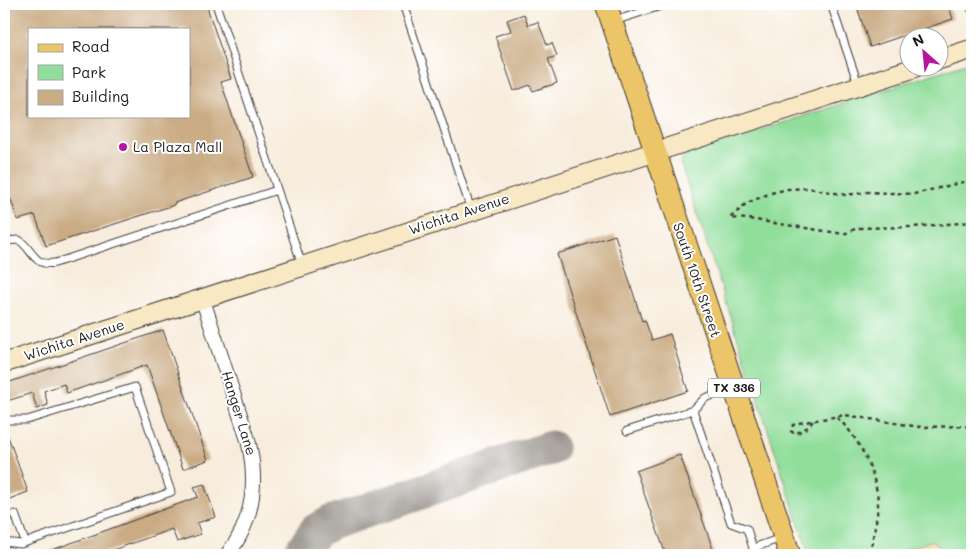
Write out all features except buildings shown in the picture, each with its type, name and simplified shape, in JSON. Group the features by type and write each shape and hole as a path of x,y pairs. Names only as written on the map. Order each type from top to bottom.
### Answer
{"main road":[{"name":"South 10th Street","path":"609,13 787,546"},
{"path":"948,57 972,49"},
{"name":"Wichita Avenue","path":"4,363 202,297 898,73"}],"street":[{"name":"Hanger Lane","path":"202,297 254,463 254,493 246,524 227,555"}],"lane":[{"path":"216,4 302,265"},
{"path":"403,4 472,210"},
{"path":"609,13 666,4"},
{"path":"831,4 858,86"},
{"path":"970,4 972,10"},
{"path":"4,241 19,240 36,260 48,264 54,263 277,190"},
{"path":"4,420 27,420 134,387 171,492 25,542 15,544 4,542"},
{"path":"627,431 692,410 704,398 733,388"},
{"path":"692,410 731,524 747,529 754,552 787,546"},
{"path":"15,514 25,542"}],"path":[{"path":"972,180 914,194 868,192 846,195 809,188 788,189 747,203 730,218 750,219 844,234 857,228 912,227 972,222"},
{"path":"812,421 799,433 795,434 791,430 794,425 812,421 837,418 845,415 920,427 972,426"},
{"path":"837,418 849,429 858,446 876,492 877,508 870,555"}],"green space":[{"path":"972,61 972,555 809,555 680,162 685,155 920,78 948,78 948,69"}],"sand":[{"path":"932,541 942,548 943,555 908,555 908,548"}],"taxiway":[{"path":"299,555 316,531 330,523 551,448"}],"place":[{"name":"La Plaza Mall","path":"123,147"}]}
